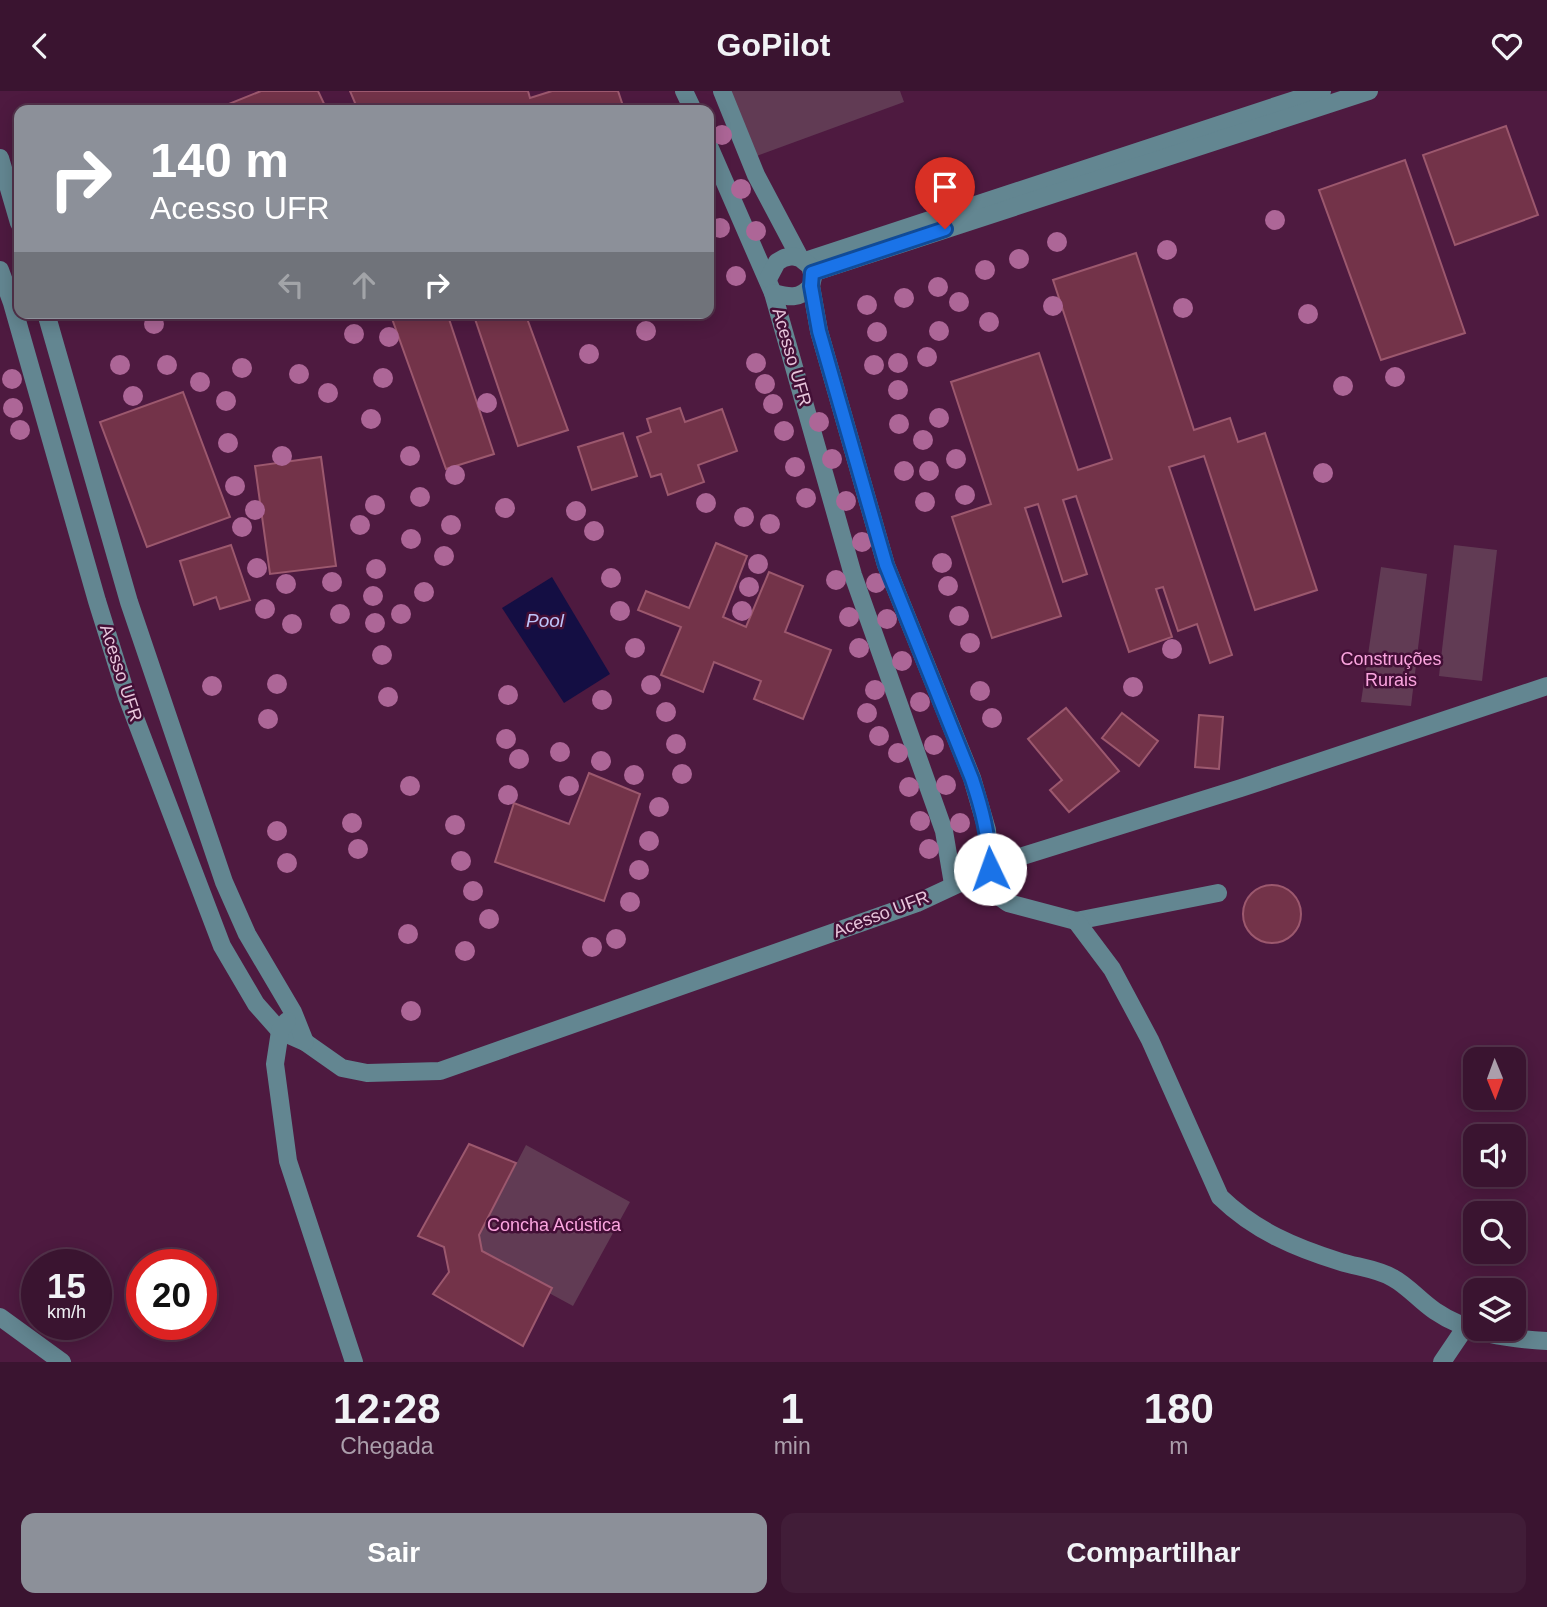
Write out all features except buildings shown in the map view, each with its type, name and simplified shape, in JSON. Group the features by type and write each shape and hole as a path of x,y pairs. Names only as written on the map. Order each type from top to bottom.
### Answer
{"street":[{"name":"Acesso UFR","path":"722,91 756,175 807,269 819,331 886,565 967,766 987,830 990,869"},
{"name":"Acesso UFR","path":"807,269 1322,91"},
{"name":"Acesso UFR","path":"807,269 1368,91"},
{"name":"Acesso UFR","path":"17,319 127,697 222,946 256,1004 280,1031 305,1042 342,1068 367,1073 440,1071 917,903 953,884 944,831 853,575 771,286 714,157"},
{"path":"0,158 14,206"},
{"name":"Acesso UFR","path":"771,286 777,262 792,256 807,269"},
{"name":"Acesso UFR","path":"771,286 795,297 802,295 807,269"},
{"name":"Acesso UFR","path":"0,270 14,310"},
{"path":"48,319 137,627 224,882 247,934 293,1012 305,1042"},
{"path":"69,502 96,489"},
{"path":"953,884 1007,861 1241,788 1547,686"},
{"path":"971,877 1008,903 1076,921 1218,893"},
{"path":"1076,921 1112,969 1150,1040 1220,1198 1239,1216 1274,1238 1392,1277 1435,1311 1463,1327"},
{"path":"222,946 247,934"},
{"path":"293,1012 280,1031 275,1064 288,1161 354,1362"},
{"path":"0,1317 62,1362"},
{"path":"1442,1362 1463,1331"},
{"path":"1526,1340 1547,1341"}],"green space":[{"path":"728,91 900,91 904,102 754,157"},
{"name":"Construções Rurais","path":"1454,545 1497,550 1482,681 1439,676"},
{"name":"Construções Rurais","path":"1381,567 1427,574 1411,706 1361,702"},
{"name":"Concha Acústica","path":"526,1145 630,1202 573,1306 549,1293 551,1288 482,1251 479,1235"}],"water":[{"name":"Pool","path":"552,577 610,674 564,703 502,608"}],"route":[{"path":"945,229 812,273 811,286 819,331 886,565 972,779 987,830 990,869"}]}
